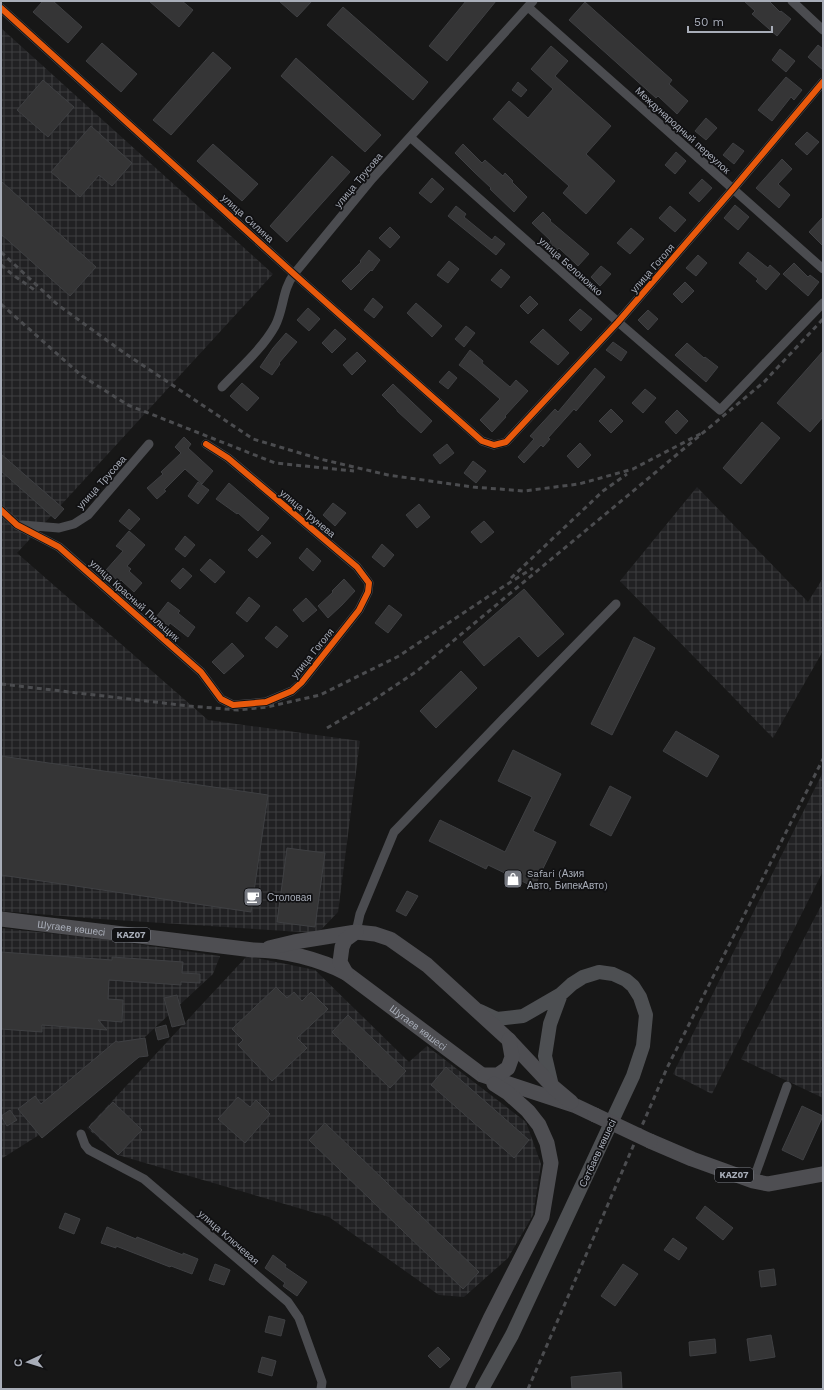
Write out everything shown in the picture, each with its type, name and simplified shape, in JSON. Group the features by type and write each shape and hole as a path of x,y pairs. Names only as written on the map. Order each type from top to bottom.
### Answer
{"highway":[{"name":"Шугаев көшесі","path":"1,919 262,950 310,958 330,965 346,973 482,1075 576,1106 692,1159 753,1181 768,1184 823,1174"},
{"name":"Шугаев көшесі","path":"262,950 294,942 356,932 375,934 390,939 426,965 509,1040"},
{"path":"346,973 340,962 342,948 345,940 356,932"},
{"path":"482,1075 498,1075 508,1068 512,1057 509,1040"},
{"name":"KAZ07","path":"509,1040 552,1086"},
{"path":"457,1389 490,1319 542,1217 551,1163 547,1143 539,1125 528,1111 508,1093 482,1075"},
{"name":"Шугаев көшесі","path":"552,1086 576,1106"}],"main road":[{"name":"Сәтбаев көшесі","path":"473,1008 497,1019 523,1016 561,994 583,977 599,972 613,974 626,980 633,986 640,997 646,1015 643,1046 633,1076 515,1328 482,1389"},
{"path":"552,1086 545,1056 550,1024 561,994"}],"street":[{"path":"792,1 823,30"},
{"name":"улица Трусова","path":"222,387 264,342 276,325 288,282 294,274 372,179 530,4"},
{"name":"Международный переулок","path":"530,4 823,269"},
{"name":"улица Силина","path":"1,8 294,274 482,441"},
{"name":"улица Гоголя","path":"482,441 494,445 506,442 618,322 823,82"},
{"name":"улица Белоножко","path":"410,137 618,322 720,410 823,303"},
{"name":"улица Трусова","path":"17,525 59,528 74,524 88,515 149,444"},
{"name":"улица Трунева","path":"206,444 228,458 357,567 369,583 368,592 359,610"},
{"name":"улица Красный Пильщик","path":"1,510 17,525 59,546 201,672 221,699 233,705 251,704"},
{"path":"356,932 360,914 394,832 616,604"},
{"name":"улица Гоголя","path":"251,704 266,702 292,691 302,682 359,610"},
{"path":"753,1181 787,1086"},
{"name":"улица Ключевая","path":"81,1134 85,1145 89,1150 144,1179 288,1302 299,1318 322,1382 321,1389"}],"shaded area":[{"path":"1,28 273,274 17,553 208,720 360,741 338,912 318,933 1,911"},
{"path":"697,487 808,602 823,578 823,651 773,738 620,581"},
{"path":"823,772 823,871 712,1094 673,1074"},
{"path":"823,902 823,1098 741,1059"},
{"path":"1,928 103,939 220,956 213,974 39,1135 1,1159"},
{"path":"247,956 315,970 409,1062 427,1046 526,1122 541,1164 533,1215 508,1258 464,1297 439,1295 329,1217 118,1155 87,1128"}],"building":[{"path":"43,1 53,1 82,27 68,43 33,12"},
{"path":"149,1 182,1 193,10 179,27"},
{"path":"279,1 312,1 297,17"},
{"path":"466,1 496,1 447,61 429,46"},
{"path":"744,1 769,1 780,12 781,11 791,19 777,36 752,14 755,11"},
{"path":"585,2 672,80 669,84 688,101 677,114 658,96 656,98 569,20"},
{"path":"343,7 428,82 413,100 327,25"},
{"path":"102,43 137,74 121,92 86,61"},
{"path":"818,45 823,49 823,70 808,57"},
{"path":"551,46 568,61 555,76 611,126 586,154 615,181 586,214 563,193 569,186 493,119 509,101 528,118 553,89 531,69"},
{"path":"780,49 795,61 786,72 772,60"},
{"path":"213,52 231,68 171,135 153,120"},
{"path":"296,58 381,135 365,152 281,76"},
{"path":"786,77 802,90 794,100 791,97 772,121 758,110"},
{"path":"43,80 74,107 48,137 17,110"},
{"path":"518,82 527,90 521,97 512,90"},
{"path":"706,118 717,128 706,140 695,131"},
{"path":"91,126 132,163 112,186 99,175 80,197 51,172"},
{"path":"807,132 819,142 807,155 795,144"},
{"path":"733,143 744,151 734,164 723,155"},
{"path":"213,144 258,184 242,201 197,161"},
{"path":"463,144 482,163 485,160 503,176 505,173 527,197 514,212 455,153"},
{"path":"676,152 686,161 675,174 665,165"},
{"path":"332,156 350,172 287,242 270,226"},
{"path":"782,159 792,169 778,184 790,195 779,208 756,188"},
{"path":"432,178 444,189 431,203 419,193"},
{"path":"702,179 712,188 699,202 689,193"},
{"path":"1,181 96,267 70,296 1,234"},
{"path":"735,205 749,217 738,230 724,218"},
{"path":"456,206 466,214 464,217 492,240 495,236 505,244 496,255 448,216"},
{"path":"670,206 686,220 675,232 659,218"},
{"path":"543,212 551,220 550,221 589,254 578,266 559,248 557,250 549,243 551,241 532,223"},
{"path":"823,217 823,246 809,232"},
{"path":"390,227 400,237 390,248 379,238"},
{"path":"631,228 644,239 630,254 617,243"},
{"path":"369,250 380,260 372,271 371,270 351,290 342,281 361,262 360,261"},
{"path":"748,252 768,268 770,265 780,274 766,290 756,281 758,279 739,263"},
{"path":"698,255 707,263 696,276 686,268"},
{"path":"449,261 459,269 448,283 437,275"},
{"path":"794,263 808,277 810,275 819,282 808,296 783,274"},
{"path":"601,266 611,274 600,286 591,277"},
{"path":"501,269 510,277 501,288 491,280"},
{"path":"685,282 694,291 682,303 673,294"},
{"path":"530,296 538,304 528,314 520,306"},
{"path":"373,298 383,307 374,318 364,310"},
{"path":"416,303 442,326 432,337 407,313"},
{"path":"308,308 320,319 309,331 297,320"},
{"path":"580,309 592,319 581,331 569,320"},
{"path":"648,310 658,319 648,330 638,320"},
{"path":"466,326 475,333 464,347 455,339"},
{"path":"335,329 346,339 332,353 322,343"},
{"path":"543,329 569,353 558,365 530,342"},
{"path":"286,333 297,342 279,363 280,364 272,375 260,367 273,348"},
{"path":"613,342 627,352 621,361 606,350"},
{"path":"687,343 704,358 705,357 718,367 706,382 675,355"},
{"path":"470,350 483,361 482,363 510,387 516,380 528,391 492,432 480,420 500,399 459,365"},
{"path":"823,351 823,417 810,432 777,403"},
{"path":"357,352 366,361 352,375 343,365"},
{"path":"595,368 605,377 576,411 574,409 548,438 550,439 543,447 541,445 524,463 518,457 534,439 530,436 555,409 558,412"},
{"path":"449,371 457,378 448,389 439,382"},
{"path":"242,383 259,398 247,411 230,396"},
{"path":"393,384 432,421 421,433 382,395"},
{"path":"645,389 656,398 643,413 632,403"},
{"path":"611,409 623,421 611,433 599,421"},
{"path":"677,410 688,421 676,434 665,422"},
{"path":"762,422 780,438 741,484 723,468"},
{"path":"184,437 191,444 188,448 213,471 202,484 185,469 157,499 147,488 163,474 161,472 181,453 175,447"},
{"path":"580,443 591,455 578,468 567,456"},
{"path":"447,444 454,453 440,464 433,455"},
{"path":"1,454 64,509 55,519 1,471"},
{"path":"473,461 486,471 476,483 464,473"},
{"path":"198,482 209,490 198,504 188,496"},
{"path":"229,483 269,518 258,531 238,513 237,514 216,499"},
{"path":"333,503 346,513 335,526 323,515"},
{"path":"419,504 430,517 417,528 406,515"},
{"path":"129,509 140,519 130,530 119,521"},
{"path":"484,521 494,532 481,543 471,532"},
{"path":"129,531 145,545 127,566 131,569 129,571 142,583 134,592 121,580 119,582 106,570 123,551 116,546"},
{"path":"262,535 271,543 257,558 248,550"},
{"path":"185,536 195,545 185,557 175,549"},
{"path":"382,544 394,555 384,567 372,557"},
{"path":"307,548 321,561 313,571 299,558"},
{"path":"210,559 225,572 215,583 200,570"},
{"path":"183,568 192,576 180,589 171,581"},
{"path":"344,579 355,591 328,618 318,606"},
{"path":"524,589 564,634 538,657 519,636 484,666 463,642"},
{"path":"249,597 260,606 247,622 236,613"},
{"path":"306,598 317,610 303,622 293,610"},
{"path":"168,602 180,611 178,613 195,627 188,637 170,623 168,626 157,616"},
{"path":"389,605 402,615 388,633 375,623"},
{"path":"276,626 288,636 277,648 265,638"},
{"path":"634,637 655,648 612,735 591,724"},
{"path":"232,643 244,656 224,674 212,662"},
{"path":"461,671 477,688 436,728 420,711"},
{"path":"676,731 719,756 707,777 663,751"},
{"path":"513,750 561,774 533,831 556,842 534,887 488,865 486,869 429,841 440,820 505,852 532,797 498,781"},
{"path":"1,756 268,795 251,912 1,875"},
{"path":"610,786 631,797 611,836 590,825"},
{"path":"287,848 325,853 315,927 277,922"},
{"path":"407,891 418,896 406,916 396,911"},
{"path":"1,952 112,960 112,957 183,962 182,973 200,974 200,983 181,982 181,985 109,980 108,999 123,1000 122,1022 98,1020 107,1030 42,1025 42,1032 1,1029"},
{"path":"276,987 287,998 294,992 302,1001 311,992 328,1009 297,1038 307,1048 272,1081 238,1045 243,1040 232,1029"},
{"path":"177,995 185,1024 172,1027 164,998"},
{"path":"348,1015 406,1071 390,1088 332,1032"},
{"path":"166,1025 169,1037 158,1040 155,1028"},
{"path":"145,1038 148,1056 139,1057 42,1138 18,1109 35,1096 41,1104 116,1041 118,1042"},
{"path":"446,1067 529,1140 514,1158 431,1085"},
{"path":"238,1097 250,1107 256,1100 270,1114 245,1143 218,1119"},
{"path":"113,1102 142,1130 118,1155 89,1127"},
{"path":"802,1106 823,1116 803,1160 782,1150"},
{"path":"10,1110 17,1120 7,1126 1,1116"},
{"path":"325,1123 479,1272 463,1289 309,1140"},
{"path":"705,1206 733,1228 723,1240 696,1218"},
{"path":"65,1213 80,1219 74,1234 59,1228"},
{"path":"107,1227 136,1239 137,1237 183,1255 183,1253 198,1259 192,1274 116,1246 116,1248 101,1243"},
{"path":"673,1238 687,1248 679,1260 664,1250"},
{"path":"273,1255 286,1265 285,1267 307,1282 297,1296 283,1286 285,1283 265,1268"},
{"path":"215,1264 230,1270 224,1285 209,1280"},
{"path":"623,1264 638,1274 615,1306 601,1296"},
{"path":"774,1269 776,1285 761,1287 759,1271"},
{"path":"269,1316 285,1320 281,1336 265,1332"},
{"path":"771,1335 775,1357 750,1361 747,1339"},
{"path":"715,1339 716,1353 690,1356 689,1342"},
{"path":"438,1347 450,1359 440,1368 428,1356"},
{"path":"262,1357 276,1361 272,1376 258,1372"},
{"path":"621,1372 622,1389 572,1389 571,1377"}],"railway":[{"path":"1,252 58,305 123,352 253,439 320,459 388,475 473,487 524,491 579,484 633,469 702,433"},
{"path":"1,265 36,291"},
{"path":"1,304 82,376 128,405 275,463 354,471"},
{"path":"327,728 366,705 417,671 764,382 823,319"},
{"path":"511,578 603,491 627,474"},
{"path":"1,684 189,706 238,710 267,707 320,695 399,656 533,568"},
{"path":"528,1389 667,1068 823,759"}],"cycle path":[{"path":"1,8 294,274 482,441 494,445 506,442 618,322 823,82"},
{"path":"1,510 17,525 59,547 201,672 221,699 233,705 266,702 292,691 302,682 359,610 368,592 369,583 357,567 228,458 206,444"}],"place":[{"name":"Safari (Азия Авто, БипекАвто)","path":"513,879"},
{"name":"Столовая","path":"253,897"}]}
